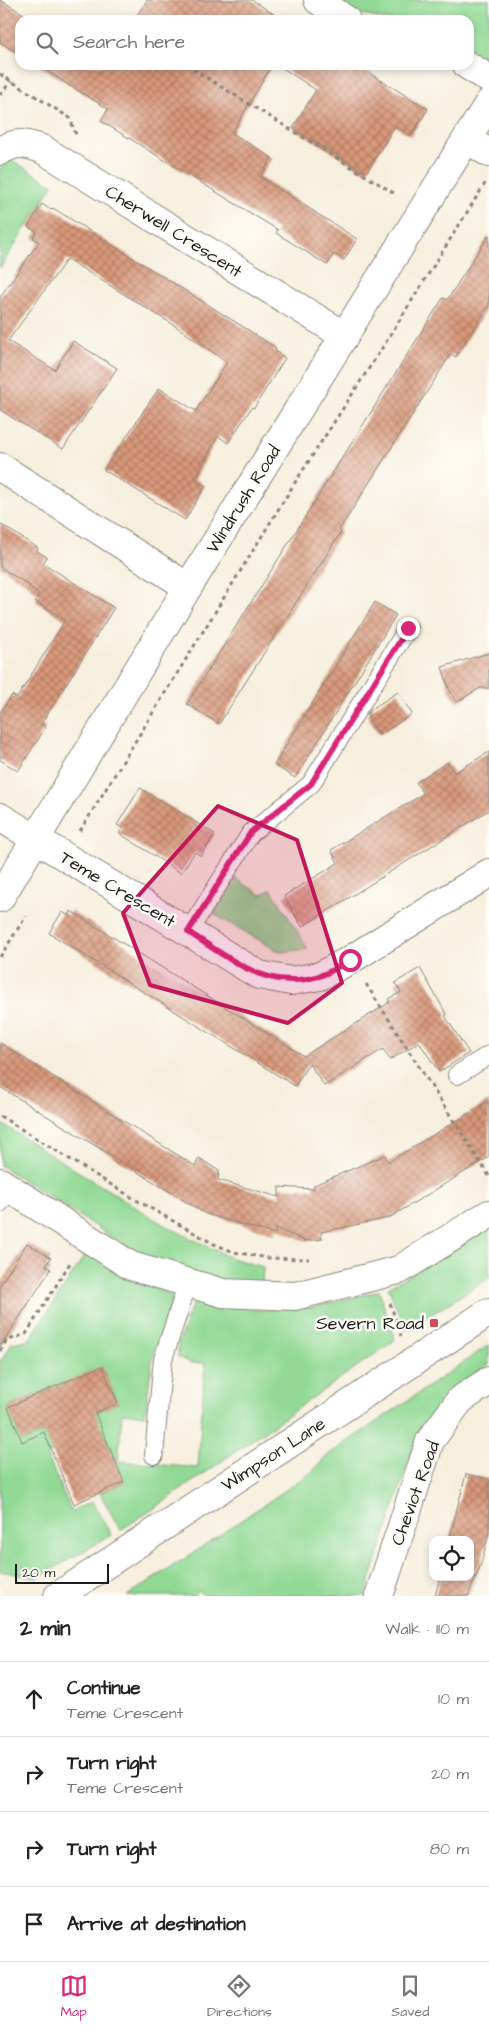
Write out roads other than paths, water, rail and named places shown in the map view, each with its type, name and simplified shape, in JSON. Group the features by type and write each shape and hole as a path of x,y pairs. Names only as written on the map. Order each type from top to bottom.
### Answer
{"street":[{"path":"318,0 339,15"},
{"path":"474,70 489,80"},
{"name":"Windrush Road","path":"0,898 188,587 344,336 478,146 489,103"},
{"name":"Cherwell Crescent","path":"0,151 10,144 27,144 42,149 344,336"},
{"path":"0,467 188,587"},
{"name":"Teme Crescent","path":"0,817 260,975 290,981 320,976 350,960 489,873"},
{"path":"3,1191 86,1237 131,1266 223,1293 295,1296 399,1270 489,1214"},
{"name":"Wimpson Lane","path":"58,1596 489,1312"},
{"name":"Cheviot Road","path":"379,1596 430,1441 460,1400 489,1381"}],"lane":[{"path":"188,932 251,832 311,784 408,628"},
{"path":"457,1075 489,1055"},
{"path":"154,1455 164,1359 188,1282"}],"place":[{"name":"Severn Road","path":"434,1323"}]}
